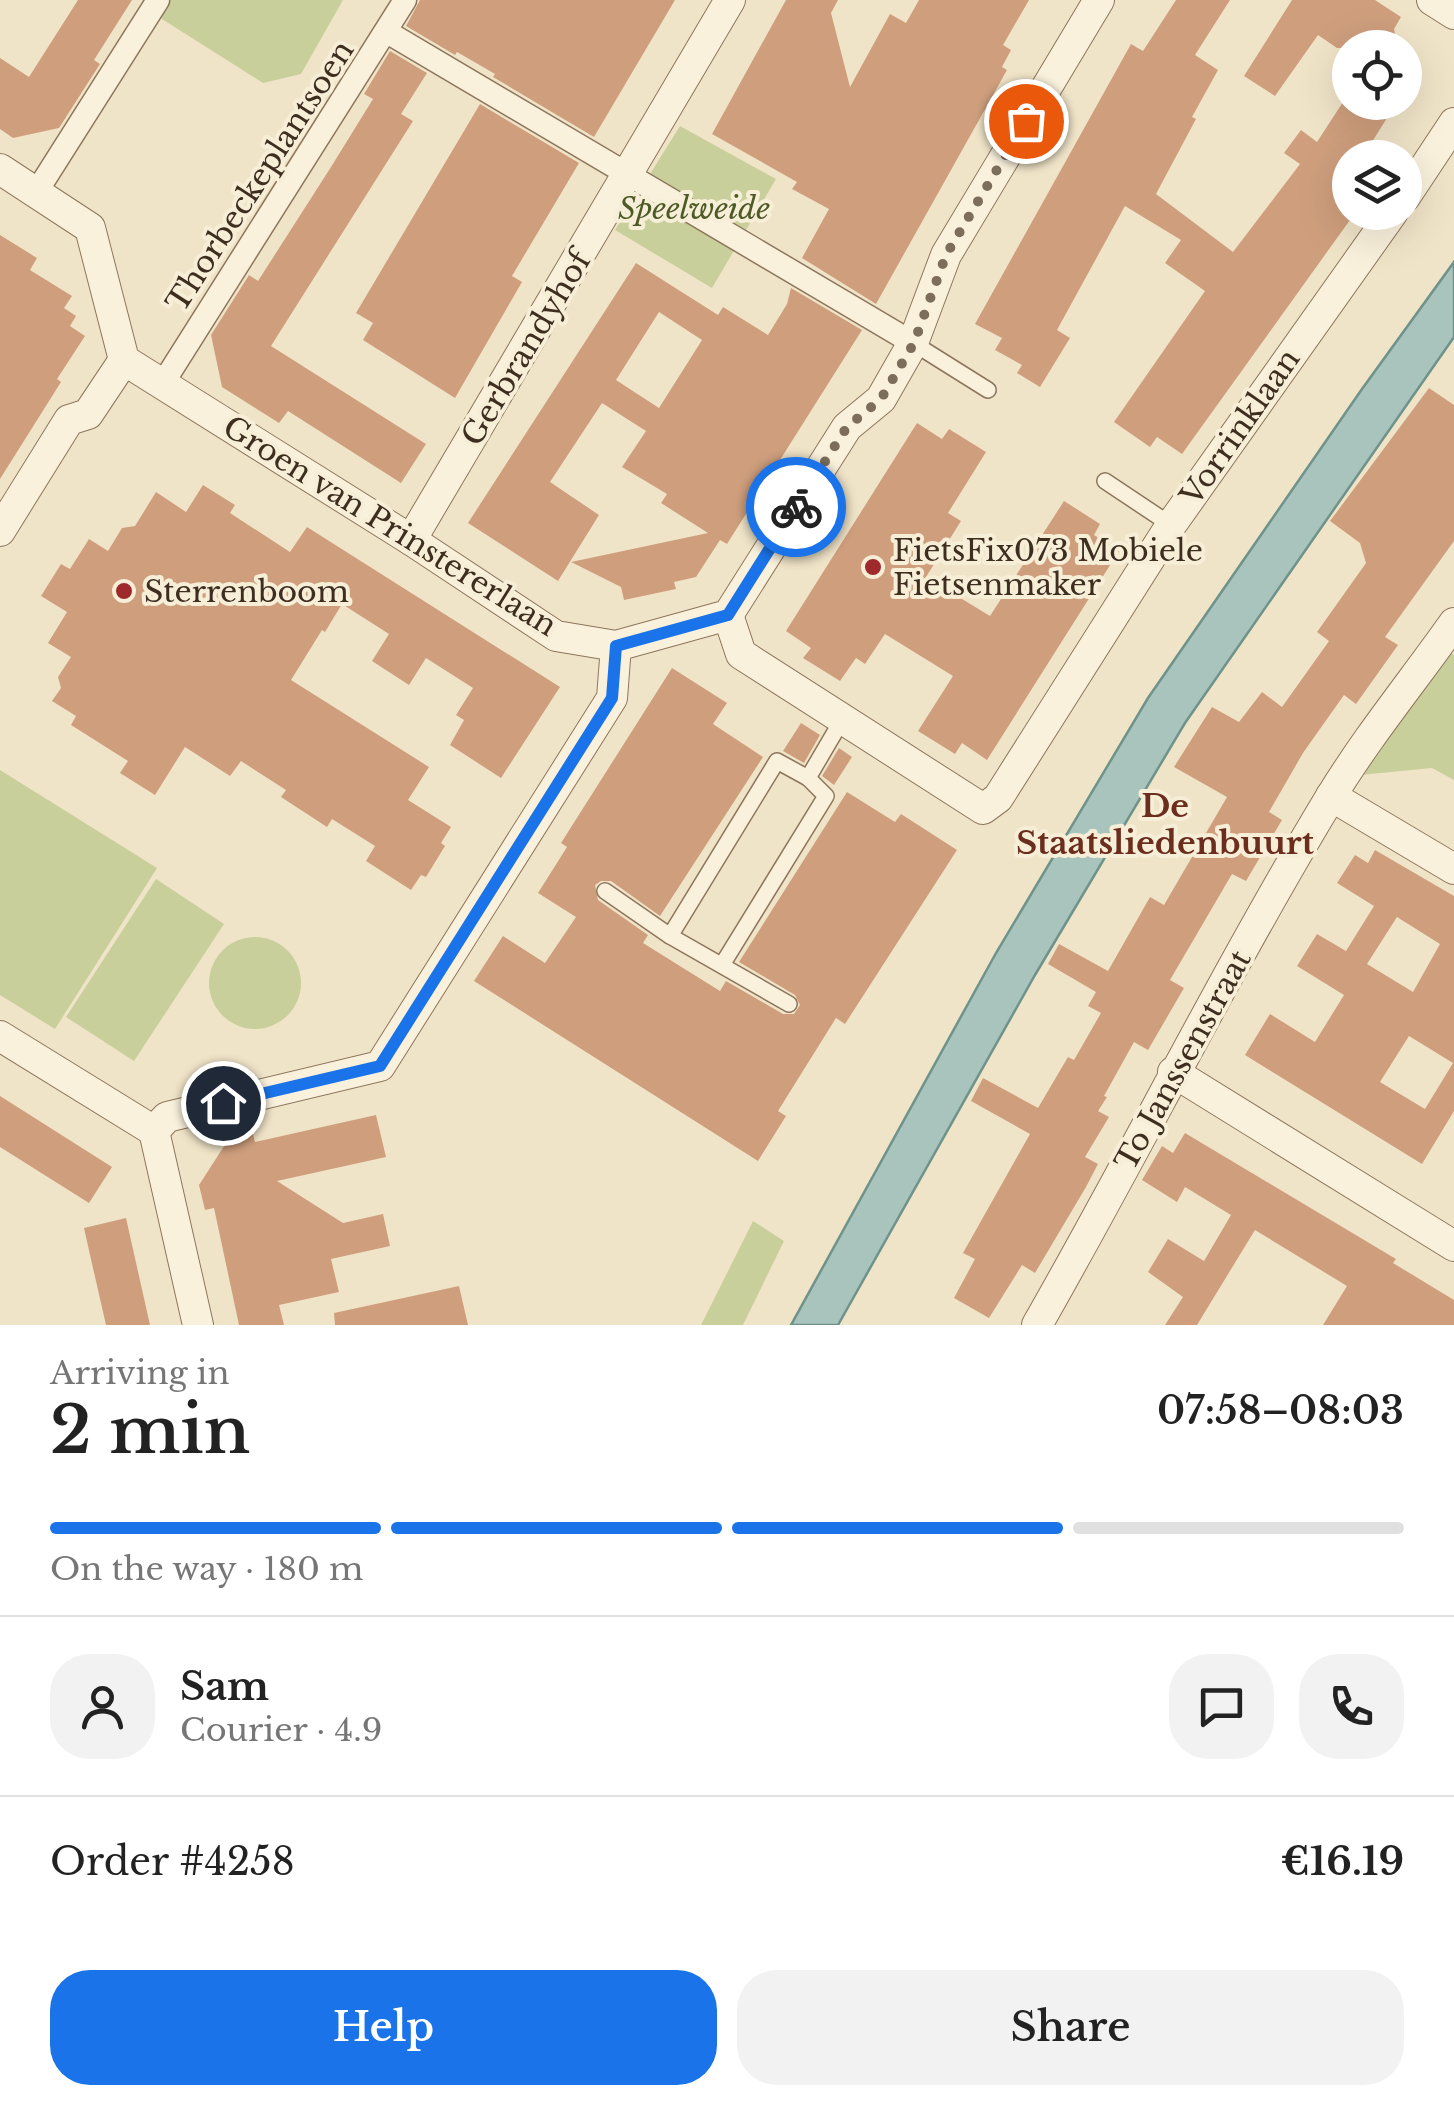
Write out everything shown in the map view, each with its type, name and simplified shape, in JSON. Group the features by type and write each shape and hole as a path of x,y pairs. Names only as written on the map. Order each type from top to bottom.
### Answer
{"street":[{"path":"37,192 158,0"},
{"name":"Thorbeckeplantsoen","path":"163,383 405,0"},
{"name":"Gerbrandyhof","path":"411,540 730,0"},
{"path":"842,720 742,654 728,615 847,427 881,399 914,343 946,255 1099,0"},
{"path":"1432,0 1454,14"},
{"path":"388,32 914,343"},
{"path":"1422,171 1454,123"},
{"path":"0,170 90,228 124,360 88,414 69,420 0,531"},
{"name":"Vorrinklaan","path":"842,720 970,803 983,809 998,798 1171,525 1380,230"},
{"name":"Groen van Prinstererlaan","path":"124,360 556,636 616,646 728,615"},
{"name":"To Janssenstraat","path":"1037,1325 1096,1222 1173,1072 1332,796 1454,623"},
{"path":"154,1131 167,1117 380,1066 612,698 616,646"},
{"path":"1332,796 1454,868"},
{"path":"0,1036 154,1131 198,1325"},
{"path":"1173,1072 1454,1246"}],"lane":[{"path":"914,343 988,390"},
{"path":"1106,481 1171,525"},
{"path":"808,778 842,720"},
{"path":"670,936 777,761 808,778 826,796 722,965"},
{"path":"605,891 670,936 789,1004"}],"green space":[{"path":"164,0 343,0 301,74 263,83 154,14"},
{"name":"Speelweide","path":"680,126 776,179 712,288 615,230"},
{"path":"1442,647 1454,655 1454,780 1432,768 1350,776"},
{"path":"0,770 157,868 55,1029 0,995"},
{"path":"156,879 224,924 134,1061 66,1017"},
{"path":"255,937 273,940 288,950 298,965 298,1001 288,1016 273,1026 255,1029 237,1026 222,1016 212,1001 209,983 212,965 222,950 237,940"},
{"path":"753,1221 784,1241 743,1325 701,1325"}],"water":[{"path":"1454,262 1454,337 1185,723 1035,975 838,1325 791,1325 996,953 1148,698"}],"building":[{"path":"78,0 132,0 94,60 100,64 59,128 13,138 0,129 0,58 29,77"},
{"path":"420,0 675,0 594,137 493,77 495,74 406,26"},
{"path":"786,0 838,0 831,13 850,87 890,14 906,23 919,0 1029,0 1003,45 1011,50 1002,67 1007,70 876,304 802,258 829,209 792,189 797,182 712,134"},
{"path":"1176,0 1230,0 1195,55 1218,70 1156,194 1233,252 1300,164 1284,153 1301,130 1317,142 1332,119 1386,120 1373,140 1332,140 1332,230 1343,230 1182,454 1157,437 1150,447 1114,422 1205,291 1165,263 1181,240 1125,206 1057,330 1070,338 1040,387 1017,373 1022,365 995,350 1002,338 975,324 1131,44 1143,51"},
{"path":"1292,0 1375,0 1401,17 1394,30 1332,30 1332,45 1318,35 1275,96 1244,76"},
{"path":"390,51 427,73 401,114 413,121 271,346 426,444 401,483 288,411 279,423 222,387 211,335 249,275 258,281 331,167 373,99 364,94"},
{"path":"480,104 579,163 512,276 522,282 455,398 363,340 373,323 356,313"},
{"path":"0,235 37,258 30,270 72,296 64,308 76,316 70,326 85,336 0,479"},
{"path":"636,263 718,315 723,307 768,335 787,304 791,288 862,330 727,544 720,540 696,577 674,582 676,589 624,600 621,587 571,562 708,533 661,503 667,494 622,467 646,431 602,403 550,482 599,515 558,581 468,523","holes":["659,312 702,340 659,408 616,380"]},
{"path":"1429,388 1454,405 1454,541 1385,637 1398,645 1356,704 1344,695 1303,753 1269,812 1282,820 1246,881 1232,874 1170,980 1184,988 1148,1050 1134,1042 1104,1096 1107,1097 1098,1111 1109,1117 1085,1157 1098,1164 1086,1187 1035,1273 1022,1265 989,1318 954,1298 975,1259 963,1253 1030,1134 971,1101 983,1078 1038,1108 1068,1057 1074,1060 1101,1013 1088,1006 1096,992 1048,964 1059,944 1108,971 1150,897 1164,905 1227,797 1174,767 1212,707 1239,722 1262,692 1282,707 1329,641 1317,632 1366,563 1360,543 1330,521"},
{"path":"917,423 942,439 949,429 986,452 948,513 961,521 926,577 990,616 1064,501 1100,524 1094,535 1119,551 987,760 962,743 955,754 918,731 953,676 885,634 865,664 856,658 840,681 803,658 811,648 786,631"},
{"path":"203,485 235,505 230,513 290,552 307,527 560,687 501,778 450,745 464,720 456,715 473,688 426,658 409,685 372,661 389,634 342,604 325,632 322,630 291,680 429,767 408,800 451,827 441,843 445,846 426,877 421,875 411,890 366,861 375,846 332,819 327,827 281,797 286,790 241,761 230,776 185,747 155,795 120,773 128,761 71,725 76,716 52,701 61,688 58,677 71,657 48,643 67,612 41,596 61,564 70,569 89,539 108,551 122,528 135,526 156,492 186,512"},
{"path":"672,668 727,703 713,724 763,757 660,916 611,881 595,885 598,900 648,935 643,943 720,991 726,981 783,1014 794,1014 800,1005 795,995 739,962 847,792 895,822 901,814 957,850 845,1024 836,1018 778,1111 786,1116 758,1161 474,981 503,936 545,963 576,917 538,893 567,847 561,843"},
{"path":"801,723 820,735 804,763 783,751"},
{"path":"839,748 852,757 834,785 822,776"},
{"path":"1375,850 1454,896 1454,1111 1422,1164 1245,1055 1270,1014 1315,1042 1344,995 1297,966 1317,934 1346,951 1374,906 1337,883 1355,855 1368,863","holes":["1397,917 1440,944 1413,992 1367,964","1409,1036 1453,1063 1425,1109 1380,1082"]},
{"path":"0,1096 112,1167 89,1203 0,1147"},
{"path":"376,1115 386,1157 277,1181 343,1223 383,1214 390,1246 331,1259 339,1292 279,1305 284,1325 239,1325 214,1208 205,1210 199,1185 228,1140 253,1134 255,1142"},
{"path":"1185,1133 1396,1259 1393,1263 1454,1300 1454,1325 1323,1325 1347,1286 1255,1230 1197,1325 1165,1325 1183,1297 1148,1272 1168,1239 1204,1261 1231,1215 1185,1187 1177,1202 1142,1180 1162,1146 1173,1153"},
{"path":"126,1218 150,1325 106,1325 90,1255 84,1228"},
{"path":"459,1286 468,1325 335,1325 334,1313"}],"way so far":[{"path":"796,507 847,427 881,399 914,343 946,255 1026,121"}],"place":[{"name":"FietsFix073 Mobiele Fietsenmaker","path":"873,567"},
{"name":"Sterrenboom","path":"124,591"}],"district":[{"name":"De Staatsliedenbuurt","path":"1165,824"}],"route":[{"path":"223,1103 380,1066 612,698 616,646 728,615 796,507"}]}
